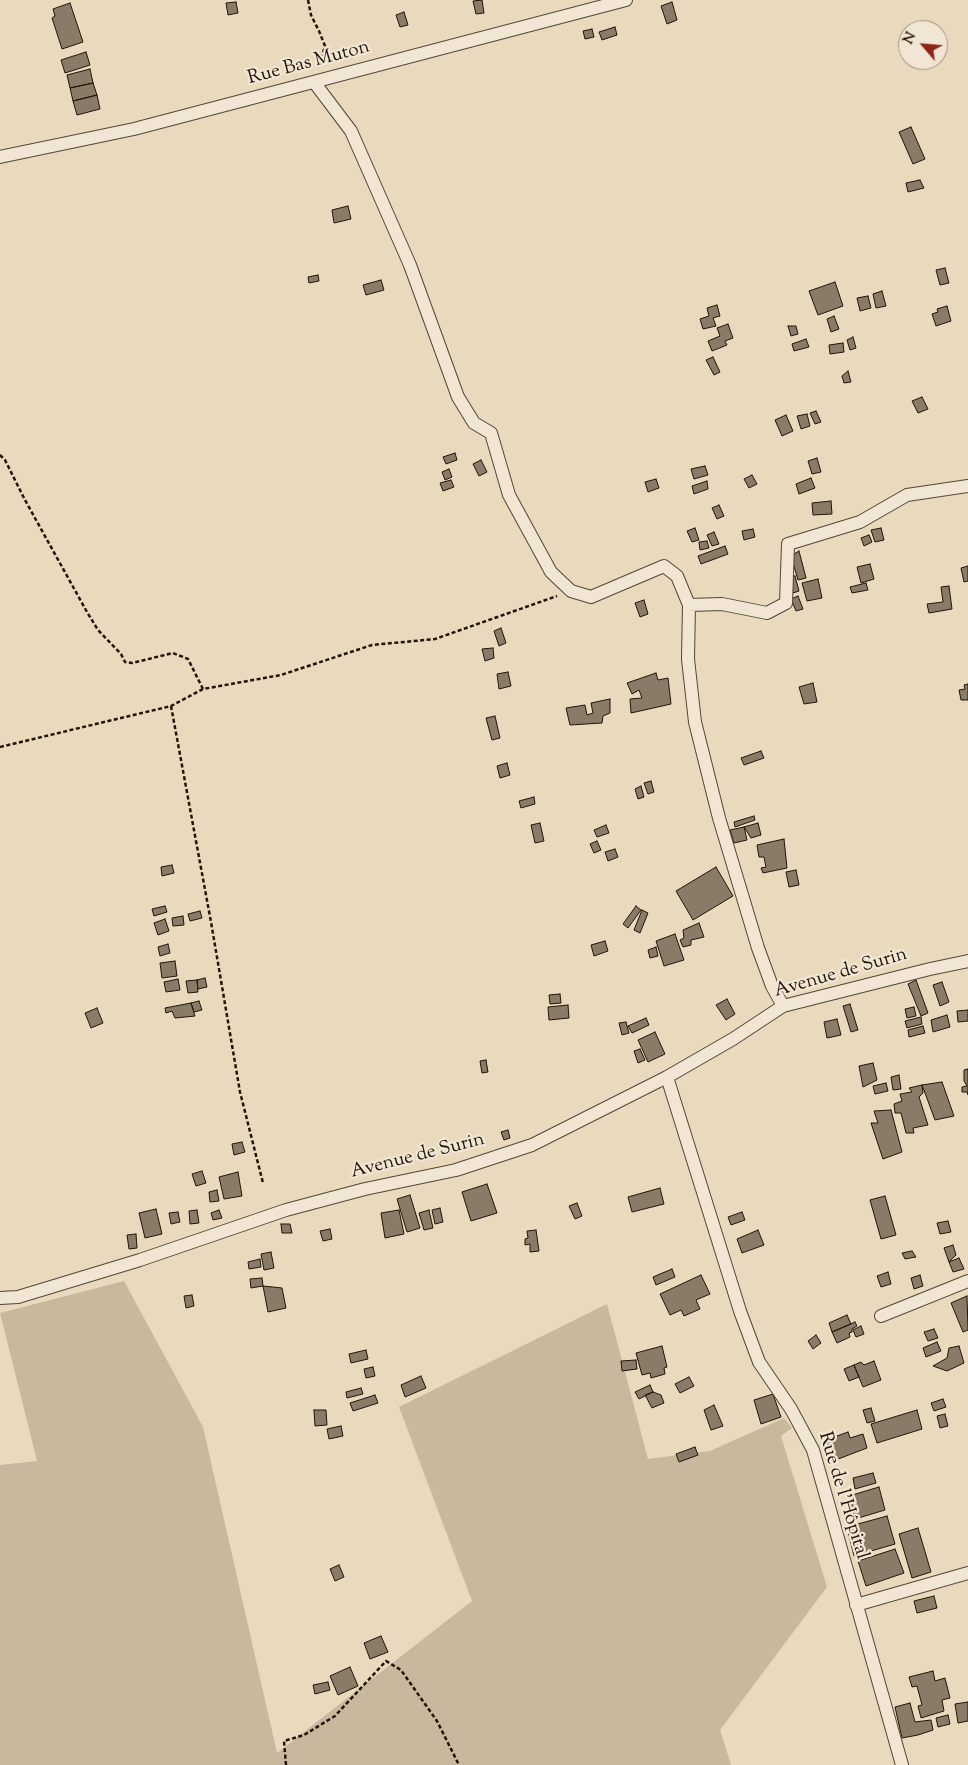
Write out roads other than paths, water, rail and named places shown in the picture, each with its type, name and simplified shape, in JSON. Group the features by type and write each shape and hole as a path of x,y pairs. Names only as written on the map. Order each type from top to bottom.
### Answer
{"street":[{"name":"Rue Bas Muton","path":"0,157 134,129 626,0"},
{"path":"314,82 351,131 410,265 458,397 474,423 490,433 509,495 551,572 571,591 591,596 664,566 677,576 689,606 688,666 695,722 719,818 758,948 772,986 783,1006"},
{"path":"689,606 722,604 767,613 786,603 788,544 860,522 907,495 968,486"},
{"name":"Avenue de Surin","path":"0,1298 18,1297 140,1260 286,1210 364,1189 464,1168 532,1145 666,1077 733,1039 783,1006 903,975 968,961"},
{"name":"Rue de l'Hôpital","path":"666,1077 740,1311 759,1362 791,1409 813,1450 902,1765"},
{"path":"881,1316 968,1281"},
{"path":"856,1606 968,1573"}]}
